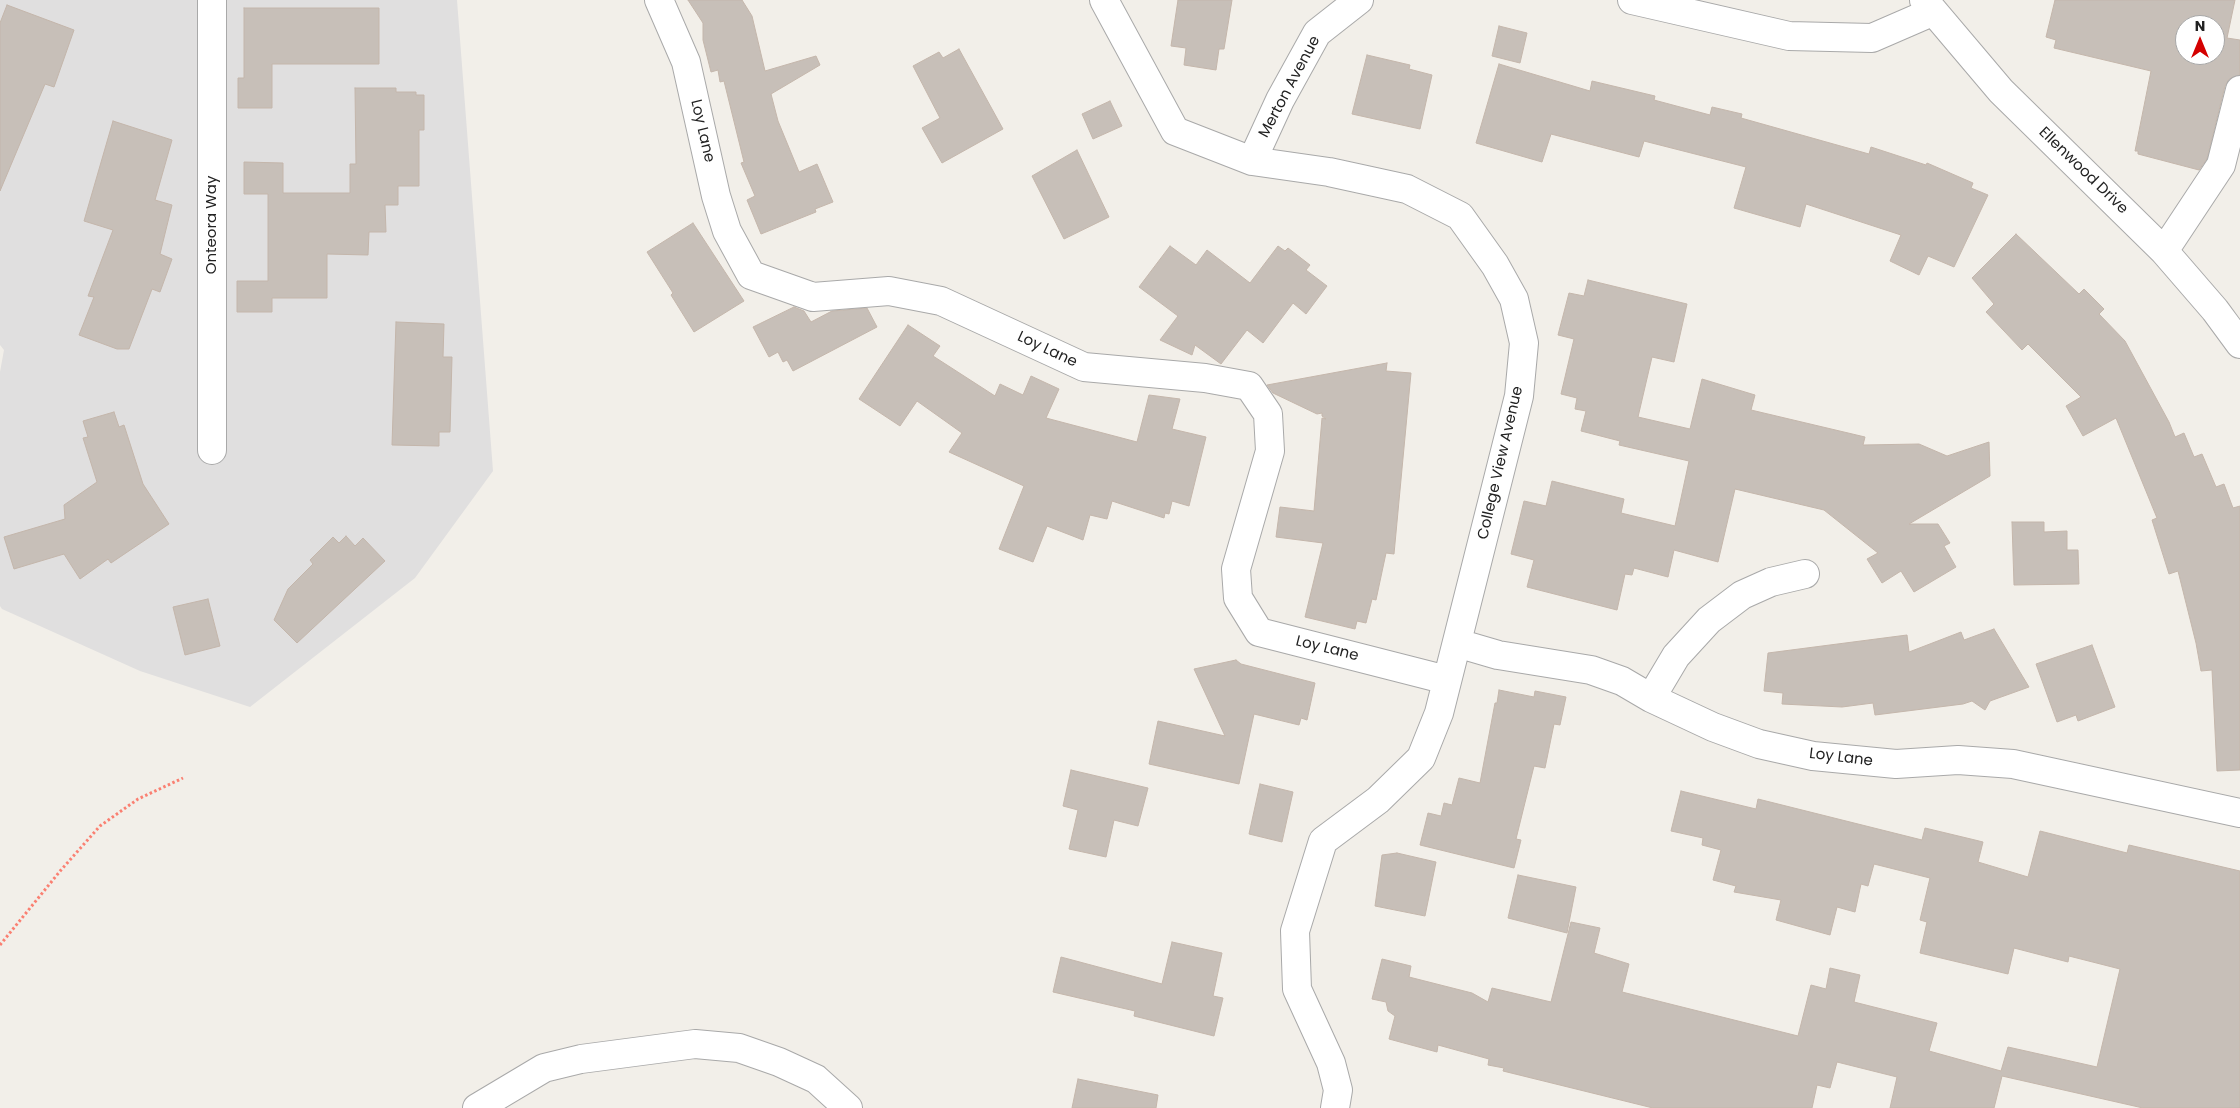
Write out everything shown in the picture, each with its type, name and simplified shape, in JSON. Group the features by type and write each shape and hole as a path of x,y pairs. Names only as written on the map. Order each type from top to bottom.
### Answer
{"street":[{"name":"Onteora Way","path":"212,0 212,450"},
{"name":"Loy Lane","path":"659,0 686,62 716,196 727,231 751,275 813,297 889,291 941,301 1084,367 1205,378 1249,386 1268,414 1270,451 1236,569 1238,598 1259,632 1447,680"},
{"name":"College View Avenue","path":"1104,0 1175,131 1252,161 1329,172 1407,189 1460,216 1495,265 1514,299 1524,343 1519,396 1439,713 1421,758 1378,800 1323,841 1295,931 1297,989 1331,1063 1338,1090 1335,1108"},
{"name":"Merton Avenue","path":"1252,161 1280,100 1317,32 1359,0"},
{"path":"1632,0 1789,36 1872,38 1928,6"},
{"name":"Ellenwood Drive","path":"1928,6 2001,91 2164,251 2215,310 2240,344"},
{"path":"2164,251 2221,166 2240,90"},
{"path":"1650,698 1676,656 1709,620 1742,595 1771,582 1805,574"},
{"name":"Loy Lane","path":"1457,643 1498,655 1591,670 1622,681 1650,698 1713,727 1759,744 1813,756 1896,764 1958,760 2013,764 2240,813"},
{"path":"477,1108 544,1068 581,1059 695,1044 739,1048 779,1062 816,1079 848,1108"}],"path":[{"path":"0,945 10,930 100,826 138,799 183,778"}],"shaded area":[{"path":"0,0 457,0 493,471 415,578 250,707 140,671 2,609 0,606 0,372 4,350 0,345"}],"building":[{"path":"688,0 742,0 752,16 765,71 816,56 820,65 771,94 778,121 799,172 817,164 833,202 815,209 816,212 761,234 747,200 755,196 741,163 744,162 724,81 720,82 718,70 711,72 703,40 703,23"},
{"path":"1178,0 1232,0 1224,49 1219,49 1216,70 1184,65 1186,48 1171,46"},
{"path":"2055,0 2235,0 2227,38 2240,40 2240,75 2229,79 2225,86 2207,159 2199,170 2138,154 2138,151 2135,151 2151,71 2054,48 2056,40 2046,37"},
{"path":"7,5 74,30 54,87 45,84 0,191 0,23"},
{"path":"244,8 379,8 379,64 272,64 272,108 238,108 238,78 244,78"},
{"path":"1499,26 1527,33 1520,63 1492,56"},
{"path":"959,49 1003,129 942,163 922,128 940,118 913,66 939,52 943,58"},
{"path":"1367,55 1410,65 1409,69 1432,75 1420,129 1352,114"},
{"path":"1499,64 1590,91 1592,81 1655,96 1654,100 1710,115 1712,107 1742,114 1741,118 1869,154 1871,147 1926,165 1927,163 1973,183 1971,188 1988,195 1954,267 1928,256 1919,275 1890,261 1901,235 1806,204 1800,227 1734,208 1746,167 1644,141 1639,157 1551,134 1542,162 1476,143"},
{"path":"355,88 396,88 396,92 416,92 416,95 424,95 424,130 419,130 419,186 398,186 398,205 385,205 386,232 369,232 368,255 327,254 327,298 272,298 272,312 237,312 237,281 268,281 268,194 244,194 244,162 283,163 283,193 350,193 350,164 356,164"},
{"path":"1110,101 1122,126 1093,139 1082,114"},
{"path":"113,121 172,140 155,200 172,205 160,254 172,259 160,292 152,289 129,349 117,349 79,335 94,297 88,296 113,230 84,221"},
{"path":"1077,150 1109,217 1064,239 1032,176"},
{"path":"693,223 744,301 694,332 671,295 673,293 647,252"},
{"path":"2016,234 2079,294 2084,289 2104,309 2099,314 2125,341 2169,422 2175,437 2184,433 2194,457 2202,454 2216,487 2224,484 2233,508 2240,506 2240,770 2217,771 2212,670 2201,671 2178,571 2169,574 2152,520 2157,518 2116,418 2083,436 2066,406 2081,397 2028,344 2022,350 1986,312 1994,304 1972,278"},
{"path":"1170,246 1196,265 1207,250 1250,283 1278,246 1285,251 1288,248 1310,265 1306,270 1327,286 1306,314 1293,303 1263,343 1247,330 1221,364 1195,345 1192,355 1160,340 1178,316 1139,287"},
{"path":"1588,280 1687,304 1674,362 1652,357 1638,417 1690,429 1702,379 1755,395 1751,410 1865,437 1863,445 1919,444 1947,456 1989,442 1990,476 1909,524 1938,524 1950,543 1944,546 1956,567 1914,592 1901,571 1882,583 1867,559 1878,553 1824,510 1735,489 1718,562 1674,550 1668,577 1634,568 1632,575 1625,574 1617,610 1527,587 1534,560 1511,554 1524,501 1546,506 1552,481 1624,499 1621,513 1675,526 1689,461 1619,445 1620,441 1581,431 1586,411 1575,409 1577,398 1561,394 1574,339 1558,335 1569,293 1584,296"},
{"path":"794,307 804,311 811,322 832,311 867,308 877,327 793,371 787,360 783,362 778,352 769,357 753,327"},
{"path":"396,322 444,324 443,357 452,357 450,432 439,432 439,446 392,445"},
{"path":"908,325 940,346 933,356 995,396 1000,384 1023,395 1031,376 1059,389 1046,418 1137,442 1149,395 1180,399 1172,429 1206,437 1189,506 1172,501 1169,514 1165,513 1164,518 1112,501 1107,519 1090,515 1083,540 1047,526 1033,562 999,549 1024,486 949,452 962,433 917,401 900,426 859,399"},
{"path":"1387,363 1386,371 1411,373 1394,554 1386,553 1376,600 1372,599 1366,623 1357,621 1355,629 1305,617 1323,543 1276,537 1280,507 1314,511 1322,418 1326,419 1322,416 1322,413 1317,414 1273,393 1267,385"},
{"path":"114,412 119,427 124,425 143,484 169,524 111,563 108,559 80,579 64,554 14,569 4,537 65,519 64,505 97,482 83,438 88,437 83,421"},
{"path":"2012,522 2044,522 2044,532 2067,531 2067,550 2078,550 2079,584 2014,585"},
{"path":"346,536 355,546 363,538 385,561 297,643 274,620 288,589 313,564 310,560 333,537 339,543"},
{"path":"208,599 220,646 185,655 173,607"},
{"path":"1994,629 2029,687 1990,701 1985,710 1972,701 1963,704 1875,715 1873,703 1842,707 1782,704 1783,693 1764,691 1768,653 1907,635 1909,652 1961,632 1964,640"},
{"path":"2092,645 2115,707 2078,721 2076,715 2057,722 2036,664"},
{"path":"1236,660 1241,664 1315,683 1307,720 1301,718 1299,725 1254,714 1239,784 1149,764 1158,721 1225,736 1194,669"},
{"path":"1499,690 1534,697 1535,691 1566,697 1560,725 1554,724 1545,768 1534,766 1516,839 1521,840 1514,868 1420,845 1428,813 1441,816 1444,803 1452,805 1459,778 1480,783"},
{"path":"1071,770 1148,788 1138,826 1114,820 1106,857 1069,849 1078,810 1063,806"},
{"path":"1260,784 1293,792 1282,842 1249,834"},
{"path":"1681,791 1756,809 1758,799 1922,840 1925,828 1975,840 1983,842 1978,862 2028,877 2040,831 2127,853 2129,845 2240,871 2240,1108 2143,1108 2002,1076 1994,1108 1890,1108 1897,1077 1837,1062 1830,1088 1817,1085 1812,1108 1653,1108 1503,1071 1504,1068 1488,1065 1489,1059 1438,1045 1437,1052 1389,1039 1395,1016 1388,1011 1386,1002 1372,999 1382,959 1411,966 1409,977 1472,993 1488,1002 1492,988 1551,1002 1571,922 1600,928 1594,953 1629,964 1622,992 1798,1036 1811,985 1826,989 1830,968 1860,975 1854,1002 1937,1023 1929,1051 2001,1071 2008,1047 2097,1067 2120,969 2069,956 2068,962 2014,948 2008,974 1920,953 1927,922 1920,920 1930,878 1874,864 1868,886 1861,884 1855,912 1837,907 1830,935 1776,920 1781,900 1734,892 1736,886 1713,880 1721,850 1702,845 1703,838 1671,831"},
{"path":"1397,853 1436,862 1425,916 1375,906 1382,855"},
{"path":"1518,875 1576,887 1567,933 1508,918"},
{"path":"1172,942 1222,953 1213,996 1223,998 1214,1036 1134,1016 1135,1011 1053,992 1061,957 1162,984"},
{"path":"1078,1079 1158,1095 1156,1108 1072,1108"}]}
